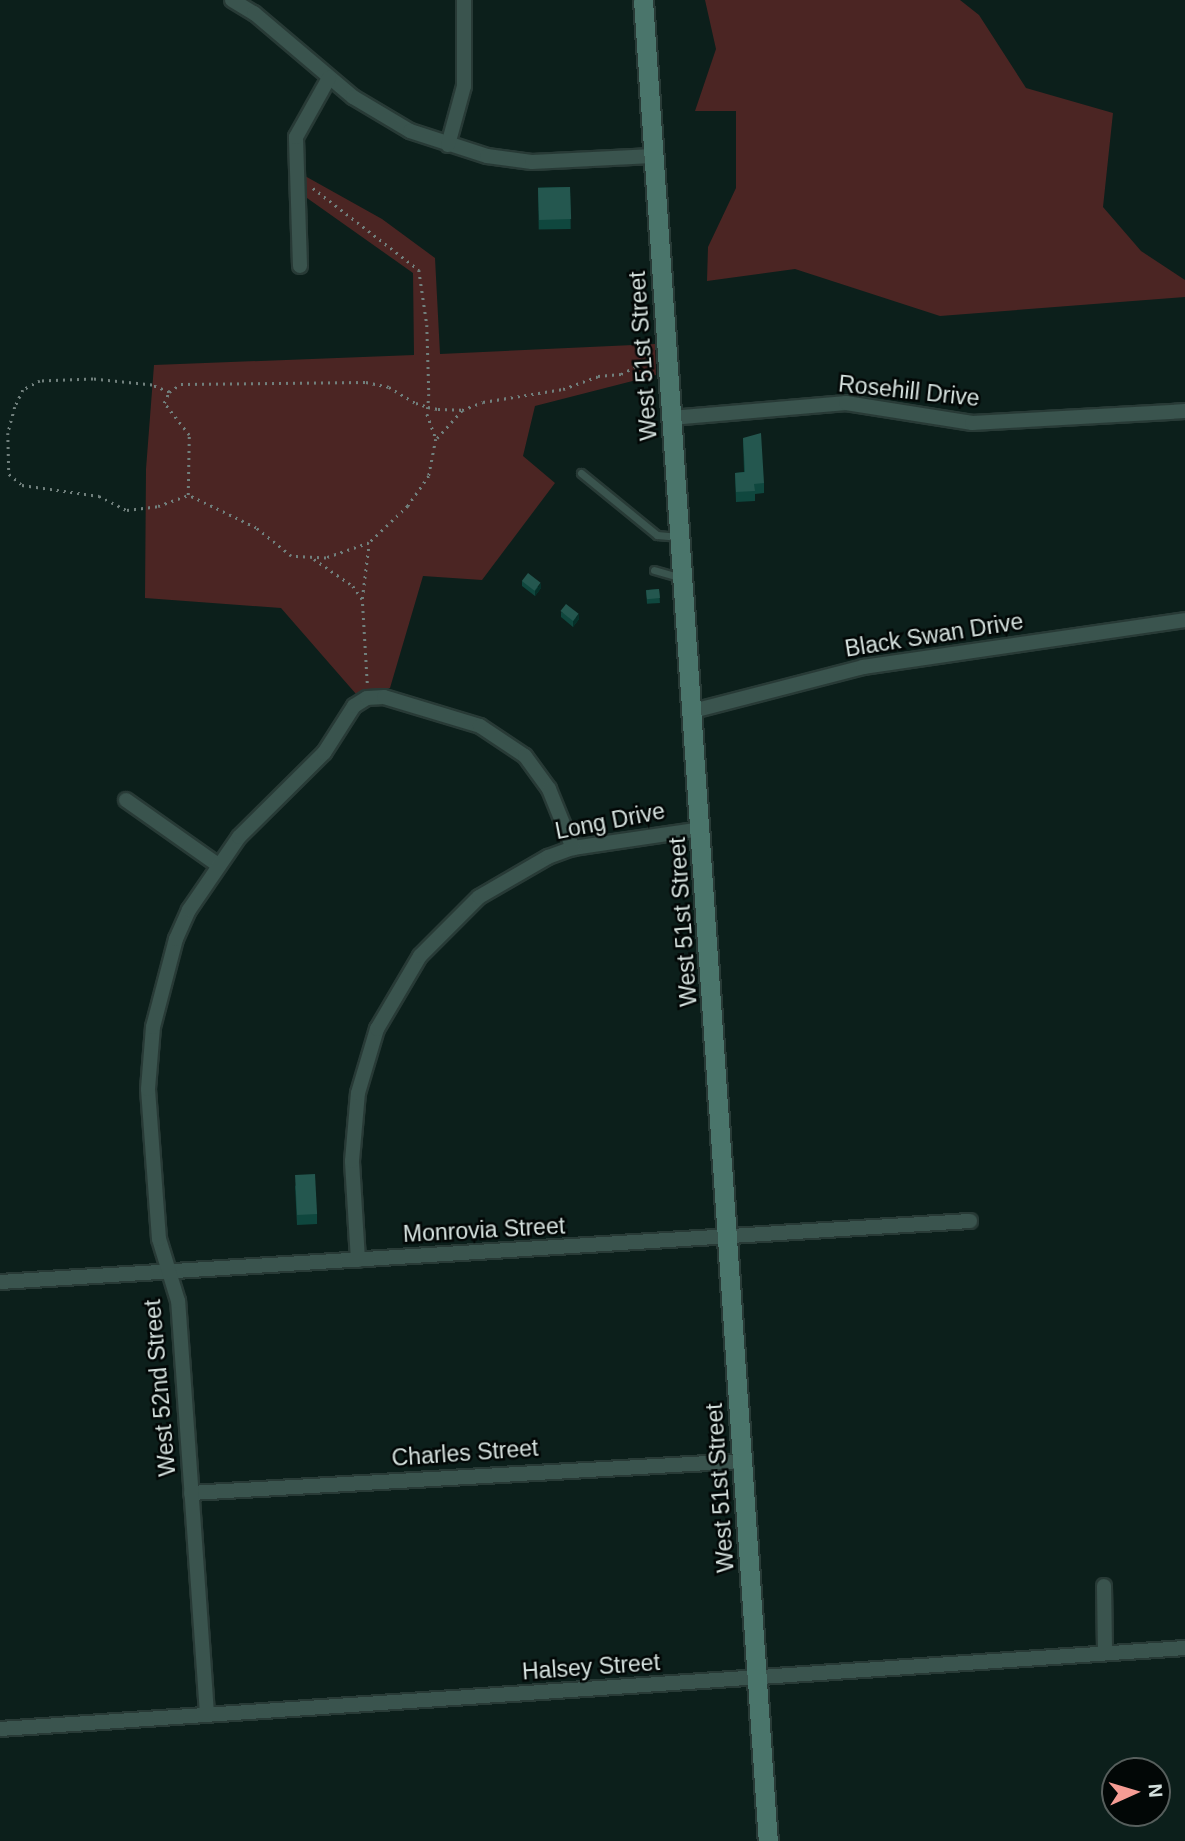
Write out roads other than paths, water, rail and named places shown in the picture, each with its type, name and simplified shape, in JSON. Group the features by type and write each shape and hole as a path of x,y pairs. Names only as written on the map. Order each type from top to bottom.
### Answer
{"street":[{"path":"232,0 254,13 329,78 380,115 449,145 532,162 653,156"},
{"path":"449,145 464,86 464,0"},
{"name":"West 51st Street","path":"643,0 768,1841"},
{"path":"300,266 294,185 296,137 329,78"},
{"name":"Rosehill Drive","path":"671,418 846,403 972,423 1185,411"},
{"name":"Black Swan Drive","path":"693,710 863,667 1185,620"},
{"name":"West 52nd Street","path":"207,1714 178,1301 159,1239 149,1102 153,1027 176,939 218,865 239,837 324,753 354,706 367,698 384,697 480,726 525,756 550,789 573,848"},
{"path":"126,800 218,865"},
{"name":"Long Drive","path":"358,1260 352,1161 358,1093 377,1029 396,990 420,956 479,897 512,875 573,848 701,829"},
{"name":"Monrovia Street","path":"0,1282 970,1221"},
{"name":"Charles Street","path":"191,1493 742,1461"},
{"path":"1104,1586 1105,1652"},
{"name":"Halsey Street","path":"0,1728 757,1680 1185,1648"}],"lane":[{"path":"581,473 657,535 680,537"},
{"path":"653,570 682,579"}]}
